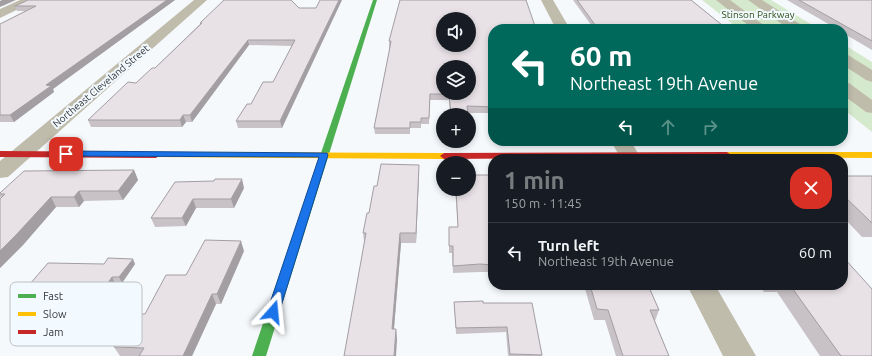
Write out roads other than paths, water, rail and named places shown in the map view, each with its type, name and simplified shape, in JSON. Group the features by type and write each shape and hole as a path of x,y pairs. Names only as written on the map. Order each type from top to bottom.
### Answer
{"street":[{"path":"0,14 29,0"},
{"name":"Northeast Cleveland Street","path":"0,172 201,0"},
{"path":"259,356 374,0"},
{"path":"547,0 560,24"},
{"path":"722,0 755,24"},
{"path":"754,0 790,24"},
{"path":"848,61 872,76"},
{"path":"848,91 872,108"},
{"path":"0,154 324,155 627,152 790,154"},
{"path":"848,155 872,155"},
{"path":"704,290 740,356"}],"park label":[{"name":"Stinson Parkway","path":"758,14"}]}
